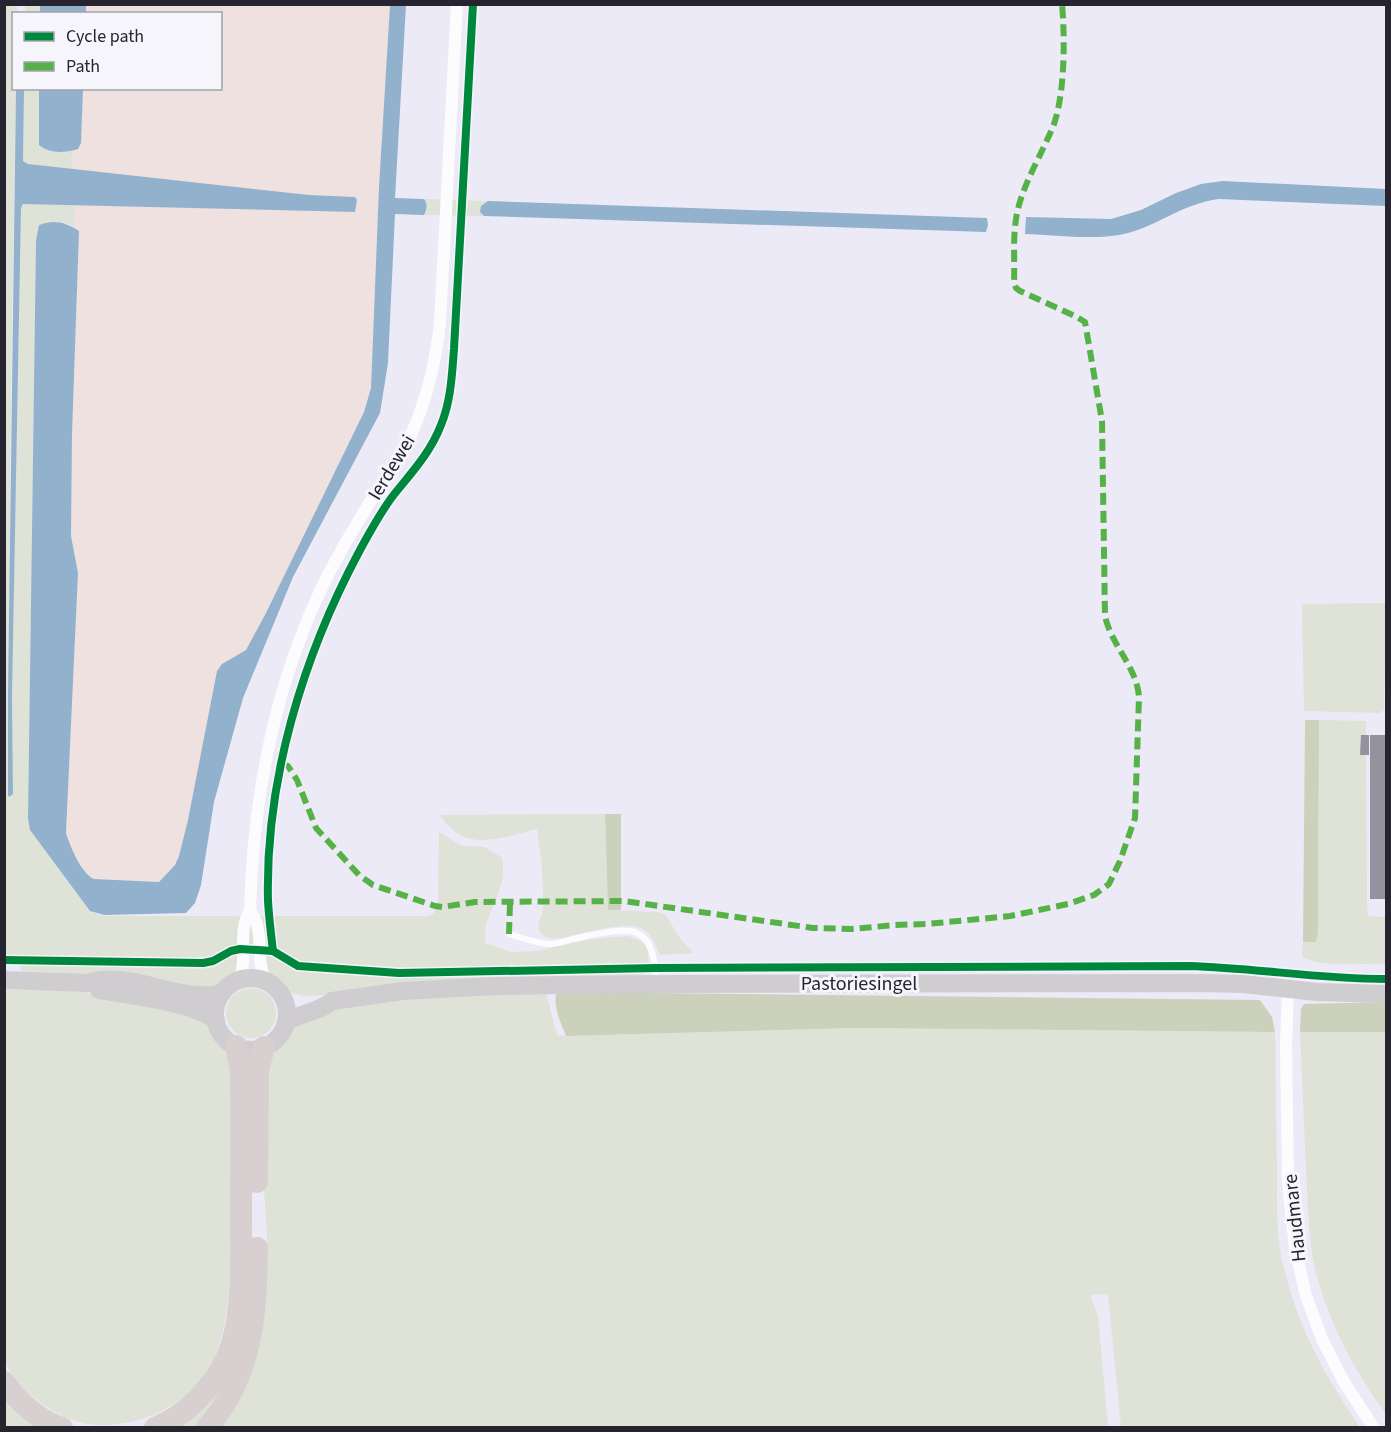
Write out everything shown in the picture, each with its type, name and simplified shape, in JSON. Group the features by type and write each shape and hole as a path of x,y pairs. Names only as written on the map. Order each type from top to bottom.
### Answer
{"highway":[{"path":"155,1428 176,1417 198,1399 210,1385 227,1358 234,1335 241,1264 241,1071 236,1046"},
{"path":"207,1428 238,1381 255,1313 258,1070 264,1047"},
{"path":"4,1382 24,1405 62,1428"}],"street":[{"name":"Ierdewei","path":"240,980 244,963 246,917 250,911 258,804 274,723 291,666 309,617 349,536 402,452 414,427 434,366 440,323 457,4"},
{"name":"Ierdewei","path":"250,911 256,917 260,968 264,981"},
{"path":"252,978 264,981 273,986 282,996 286,1009 286,1022 280,1035 264,1047 250,1050 236,1046 224,1037 216,1020 216,1005 222,993 233,982 252,978"},
{"path":"7,980 88,983 98,979 142,984 203,996 222,993"},
{"name":"Pastoriesingel","path":"282,996 293,999 325,998 332,1001 403,991 465,987 656,984 1192,982 1243,984 1317,992 1386,994"},
{"path":"88,983 97,989 197,1010 216,1020"},
{"name":"Haudmare","path":"1287,990 1288,1182 1294,1248 1306,1296 1322,1339 1345,1384 1374,1428"},
{"name":"Pastoriesingel","path":"286,1022 301,1014 326,1007 332,1001"}],"lane":[{"path":"509,934 551,944 616,931 639,934 648,942 654,954 656,984"}],"shaded area":[{"path":"17,4 17,12 12,12 12,90 16,90 8,796 13,794 12,697 21,207 25,202 75,204 74,227 57,222 39,225 36,240 28,819 30,830 90,911 102,916 429,916 434,913 438,903 439,832 462,846 485,847 502,858 502,882 487,922 485,943 511,952 536,951 591,939 628,936 641,941 647,947 649,965 392,970 307,965 278,950 252,946 231,948 201,960 5,956 4,5"},
{"path":"25,5 40,5 40,12 25,12"},
{"path":"86,5 390,5 379,187 371,388 364,412 246,650 222,664 217,671 179,856 175,865 159,882 94,879 88,876 70,847 66,833 78,573 71,537 79,232 74,227 75,204 355,212 357,200 355,197 309,195 72,170 73,151 78,149 81,143 83,90 222,90 222,12 86,12"},
{"path":"24,90 39,90 39,145 64,153 73,151 72,170 36,166 23,161"},
{"path":"424,199 488,201 481,206 484,216 424,215 427,207"},
{"path":"1386,603 1384,710 1379,713 1304,711 1302,604"},
{"path":"1319,720 1366,721 1367,904 1368,916 1386,917 1386,964 1330,964 1309,960 1302,956 1303,942 1316,942 1318,933"},
{"path":"605,814 608,910 665,914 681,940 694,953 660,955 646,931 639,927 617,926 562,938 547,938 540,932 539,927 543,909 543,889 537,829 497,839 472,839 460,835 440,815"},
{"path":"234,953 240,953 235,972 223,984 210,990 96,975 21,971 20,964 202,966 213,965"},
{"path":"264,953 301,970 391,977 643,972 641,977 304,996 288,991 276,982"},
{"path":"251,988 269,995 276,1013 269,1031 251,1038 233,1031 226,1013 233,995"},
{"path":"4,990 78,991 156,1004 207,1021 226,1052 232,1073 229,1278 226,1312 219,1345 211,1363 189,1392 159,1412 123,1423 89,1424 60,1415 34,1398 5,1363"},
{"path":"546,992 557,1035 563,1036 856,1028 1275,1032 1277,1212 1281,1255 1302,1324 1322,1366 1360,1427 1121,1427 1108,1294 1090,1295 1098,1315 1108,1427 220,1428 266,1284 267,1234 262,1160 263,1069 271,1052 300,1020 319,1012 381,1000"},
{"path":"1300,1032 1386,1032 1386,1414 1355,1367 1338,1333 1330,1316 1315,1267 1308,1211"},
{"path":"239,1360 200,1427 164,1428"},
{"path":"4,1392 49,1427 5,1427"}],"green space":[{"path":"1305,720 1319,720 1318,933 1316,942 1303,942"},
{"path":"605,814 621,814 621,910 608,910"},
{"path":"557,992 1260,1000 1272,1017 1275,1032 856,1028 566,1036 556,1009"},
{"path":"1386,1002 1386,1032 1300,1032 1301,1009 1304,1004"}],"water":[{"path":"40,5 86,5 86,12 40,12"},
{"path":"390,5 406,5 395,198 424,199 427,207 424,215 395,214 388,363 380,413 293,577 243,698 214,802 201,885 195,903 186,913 104,915 90,911 30,830 28,819 36,240 39,225 60,222 79,231 71,536 78,573 66,833 80,865 94,879 159,882 175,865 179,856 217,671 222,664 246,650 364,412 371,388 379,187"},
{"path":"16,90 24,90 23,161 28,164 309,195 355,197 357,200 355,212 23,204 21,208 12,697 13,794 9,797 8,695"},
{"path":"39,90 83,90 81,143 78,149 58,152 39,145"},
{"path":"1223,181 1386,189 1386,206 1219,199 1194,205 1128,233 1104,237 1025,234 1026,217 1111,219 1141,210 1201,184"},
{"path":"488,201 987,218 988,225 986,232 484,216 480,212 481,206"}],"building":[{"path":"1361,735 1369,735 1369,755 1360,755"},
{"path":"1370,735 1386,735 1386,899 1370,899"}],"marked path":[{"path":"282,764 288,766 297,780 316,828 359,875 373,885 435,906 475,902 624,901 813,928 852,929 1010,916 1068,904 1094,895 1109,884 1120,861 1135,818 1139,697 1134,676 1108,627 1105,616 1102,421 1085,322 1020,291 1014,283 1014,237 1018,209 1025,187 1058,111 1064,48 1062,4"},
{"path":"509,934 510,903"}],"cycle path":[{"path":"273,951 268,901 273,810 281,765 305,676 321,633 360,550 386,505 422,460 432,443 444,416 449,397 454,349 473,4"},
{"path":"4,960 203,963 240,949 273,951 298,966 399,973 656,968 1189,966 1386,979"}]}
